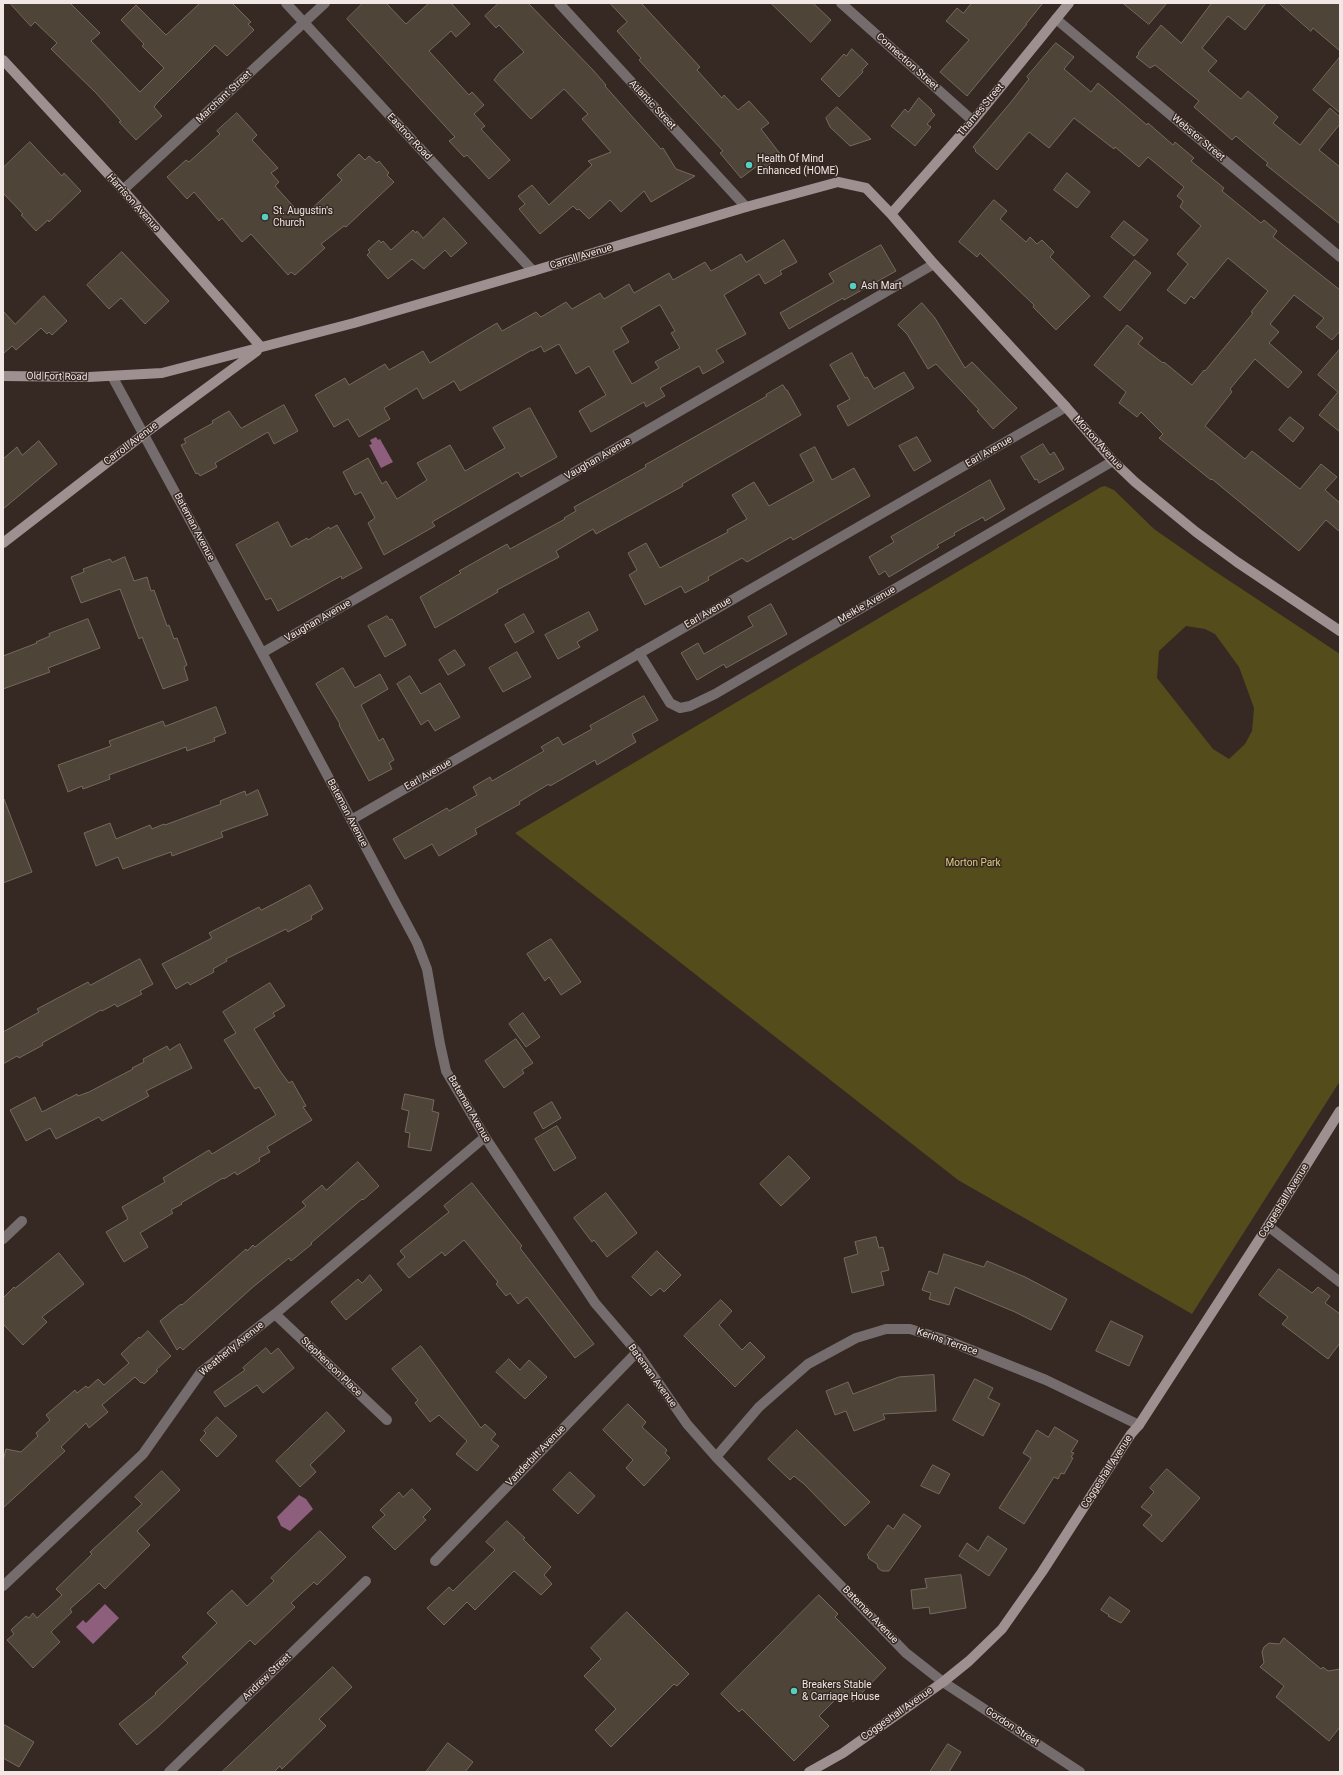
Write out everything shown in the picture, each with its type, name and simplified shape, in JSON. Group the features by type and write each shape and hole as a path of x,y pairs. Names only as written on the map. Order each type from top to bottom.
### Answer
{"street":[{"name":"Eastnor Road","path":"286,3 533,271"},
{"name":"Marchant Street","path":"123,190 326,3"},
{"name":"Atlantic Street","path":"559,3 746,207"},
{"name":"Connection Street","path":"841,3 973,121"},
{"name":"Thames Street","path":"891,214 973,121 1069,3"},
{"name":"Webster Street","path":"1056,19 1340,257"},
{"name":"Harrison Avenue","path":"3,60 123,190 261,347"},
{"name":"Carroll Avenue","path":"112,376 162,373 261,347 533,271 746,207 838,182 866,188 891,214"},
{"name":"Morton Avenue","path":"891,214 934,264 1066,407 1113,461 1135,482 1196,532 1237,562 1340,631"},
{"name":"Vaughan Avenue","path":"262,653 934,264"},
{"name":"Carroll Avenue","path":"3,543 144,434 261,347"},
{"name":"Old Fort Road","path":"3,376 112,376"},
{"name":"Bateman Avenue","path":"112,376 417,943 427,969 446,1071 485,1137 595,1303 637,1352 686,1424 716,1457 906,1653 943,1682"},
{"name":"Earl Avenue","path":"351,820 1066,407"},
{"name":"Meikle Avenue","path":"639,653 670,703 680,708 690,706 715,694 1113,461"},
{"name":"Coggeshall Avenue","path":"809,1772 843,1753 943,1682 969,1661 1002,1629 1042,1572 1131,1434 1139,1425 1268,1226 1340,1111"},
{"name":"Weatherly Avenue","path":"3,1586 143,1454 201,1372 275,1314 485,1137"},
{"path":"3,1239 22,1221"},
{"path":"1268,1226 1340,1282"},
{"name":"Stephenson Place","path":"275,1314 387,1420"},
{"name":"Kerins Terrace","path":"716,1457 759,1407 808,1364 856,1338 886,1329 910,1329 946,1340 1046,1380 1139,1425"},
{"name":"Vanderbilt Avenue","path":"435,1561 637,1352"},
{"name":"Andrew Street","path":"169,1772 366,1581"},
{"name":"Gordon Street","path":"943,1682 1080,1772"}],"green space":[{"name":"Morton Park","path":"1105,486 1114,490 1154,529 1340,654 1340,1081 1192,1314 958,1180 515,833","holes":["1186,626 1205,629 1215,634 1239,667 1254,708 1252,731 1245,744 1229,759 1213,749 1157,678 1159,651"]}],"shaded area":[{"path":"376,437 378,440 380,439 393,462 381,468 369,445 372,444 370,440"},
{"path":"299,1495 306,1499 313,1509 290,1531 281,1526 277,1517"},
{"path":"105,1604 119,1618 93,1644 76,1627 83,1620 86,1623"}],"building":[{"path":"10,3 70,3 100,33 91,41 140,92 164,68 142,46 144,44 121,20 136,5 166,35 200,3 232,3 251,22 248,24 254,30 227,56 215,45 157,103 154,107 162,116 136,140 119,122 121,121 96,93 51,49 57,43 35,22 31,26"},
{"path":"363,3 386,3 406,24 429,3 451,3 470,24 456,37 451,31 429,51 469,95 472,92 484,105 474,114 485,126 481,129 510,160 489,179 467,155 464,157 449,141 455,137 347,19"},
{"path":"499,3 528,3 593,70 606,85 605,86 661,149 663,148 676,169 695,176 651,202 644,191 621,212 610,200 589,219 579,209 577,210 573,206 540,234 519,209 525,204 518,196 532,185 549,205 592,165 588,161 611,152 582,119 588,114 564,89 531,119 494,80 500,72 524,52 499,25 496,28 485,16"},
{"path":"610,3 641,3 700,67 697,70 722,98 724,95 738,110 749,101 769,123 761,129 781,155 761,171 757,166 741,178 720,153 723,151 639,60 641,58 617,31 627,22"},
{"path":"771,3 813,3 831,20 811,42"},
{"path":"972,3 1043,3 967,96 940,72 969,40 946,21 957,8 963,13"},
{"path":"1123,3 1167,3 1149,24"},
{"path":"1212,3 1266,3 1245,30 1228,16 1202,48 1217,61 1208,71 1241,99 1248,91 1278,117 1273,123 1300,145 1330,108 1340,117 1340,124 1319,150 1340,167 1340,224 1266,165 1268,163 1236,136 1232,140 1194,107 1199,101 1155,65 1150,68 1136,57 1161,25 1181,43"},
{"path":"1279,3 1340,3 1340,51 1313,28 1311,31"},
{"path":"1056,43 1074,57 1064,69 1091,92 1098,83 1173,145 1175,142 1194,158 1191,161 1224,188 1222,191 1261,223 1264,220 1277,231 1273,237 1340,290 1340,331 1332,340 1316,327 1324,318 1294,295 1270,324 1279,332 1269,343 1302,372 1288,388 1255,359 1230,389 1232,392 1205,426 1245,459 1252,451 1300,489 1321,464 1337,477 1325,490 1340,503 1340,532 1326,520 1299,551 1212,479 1211,480 1159,438 1163,434 1141,412 1137,417 1119,403 1126,392 1094,365 1127,325 1143,338 1138,344 1163,363 1164,362 1192,385 1253,313 1251,312 1268,291 1228,258 1194,299 1191,296 1185,304 1167,290 1188,264 1177,254 1201,226 1180,207 1183,201 1177,196 1184,187 1148,157 1139,167 1115,147 1114,149 1074,118 1049,148 1029,132 997,170 975,151 976,150 973,147 1011,102 1029,79 1027,77"},
{"path":"852,49 868,64 862,70 863,72 839,97 821,79 844,54 846,56"},
{"path":"1340,57 1340,113 1313,90"},
{"path":"919,98 932,110 931,111 935,115 927,124 931,127 915,146 891,126 905,109 908,112"},
{"path":"837,107 871,139 850,146 830,127 826,118"},
{"path":"237,113 257,135 252,140 278,168 271,173 279,182 275,186 303,217 342,180 337,175 359,154 365,160 369,156 377,163 379,161 389,173 387,175 394,182 346,227 344,226 321,244 325,248 295,275 291,272 288,275 251,234 242,242 222,218 219,221 194,192 187,199 167,177 186,160 189,162 220,134 217,131"},
{"path":"30,142 62,176 64,173 81,191 49,222 48,220 36,231 21,215 23,214 3,193 3,168"},
{"path":"1067,173 1090,192 1077,208 1054,190"},
{"path":"994,200 1007,211 1000,219 1026,242 1030,237 1037,244 1042,240 1054,252 1050,257 1090,296 1056,330 1033,307 1034,305 980,253 977,257 959,242"},
{"path":"444,218 467,243 451,257 445,250 424,269 412,259 388,279 367,255 370,252 368,250 379,240 381,243 383,241 391,250 413,230 416,233 417,231 423,238"},
{"path":"1124,221 1148,240 1134,256 1111,237"},
{"path":"784,240 797,262 780,271 782,274 765,284 759,274 724,295 746,334 716,350 724,362 703,374 699,366 660,388 665,396 646,407 644,402 591,432 579,411 606,395 589,366 576,374 559,344 544,352 541,346 532,350 460,391 454,381 423,399 417,388 384,408 390,419 359,437 348,419 334,427 315,395 345,378 349,385 385,364 389,370 423,351 430,363 497,323 502,331 536,312 541,317 566,302 572,309 600,293 604,299 629,284 634,293 669,273 673,280 705,262 711,271 741,254 746,262","holes":["660,305 675,331 671,333 680,348 655,362 659,368 632,384 613,351 629,342 621,328"]},
{"name":"Ash Mart","path":"881,245 896,271 844,300 843,298 789,329 780,313 834,282 829,274"},
{"path":"122,252 169,301 145,324 121,298 109,309 87,285"},
{"path":"1135,260 1151,273 1120,311 1104,297"},
{"path":"44,296 67,321 52,335 49,332 47,334 41,328 16,350 12,346 3,354 3,311 15,324"},
{"path":"922,303 935,318 965,368 972,362 1017,408 993,429 977,411 979,410 936,364 928,369 907,334 898,325"},
{"path":"1340,349 1340,432 1319,415 1338,392 1318,375"},
{"path":"852,353 865,378 867,377 874,389 904,372 914,388 848,426 837,406 850,399 830,365"},
{"path":"783,385 801,415 682,484 683,486 596,534 593,529 556,551 559,557 497,590 498,592 435,628 420,597 461,573 459,571 507,544 510,549 565,519 564,518 576,511 574,507 646,467 645,465 767,396 766,395"},
{"path":"284,405 298,431 274,444 268,432 215,463 217,467 200,476 198,473 196,474 181,445 186,443 184,439 213,423 212,421 229,411 241,428"},
{"path":"530,408 557,457 521,477 518,472 432,522 435,526 384,555 368,523 375,518 361,492 355,495 343,472 368,458 382,484 386,481 397,499 427,480 417,463 450,445 465,471 505,448 493,428"},
{"path":"1290,417 1304,428 1293,442 1279,430"},
{"path":"917,437 931,461 914,471 899,446"},
{"path":"39,441 57,464 3,509 3,459 17,447 22,455"},
{"path":"1043,444 1050,455 1054,452 1064,469 1039,483 1037,479 1035,480 1021,457"},
{"path":"815,447 832,480 854,468 870,496 793,540 791,537 747,562 742,558 708,577 709,580 685,593 681,586 645,605 629,575 637,570 628,553 646,543 660,568 728,532 727,530 747,519 732,495 754,482 769,506 814,481 800,455"},
{"path":"990,480 1005,509 985,521 983,517 954,533 955,535 937,545 939,547 889,577 885,571 879,575 869,557 894,542 891,537"},
{"path":"278,522 291,547 307,538 308,540 329,527 330,529 337,525 362,568 342,579 341,576 278,611 271,598 266,600 236,545"},
{"path":"125,557 134,581 147,577 151,591 154,590 167,626 169,625 174,639 177,638 187,665 184,667 188,680 163,689 142,637 139,639 120,589 81,603 71,577 84,572 83,569 110,559 112,562"},
{"path":"771,604 787,634 726,668 724,664 697,680 681,653 698,643 704,654 753,626 748,617"},
{"path":"589,612 598,630 577,642 580,647 558,659 545,635"},
{"path":"524,614 534,632 515,643 505,625"},
{"path":"387,616 390,620 392,619 406,645 385,657 368,626"},
{"path":"88,619 100,648 48,668 50,672 3,689 3,656 37,643 36,642 50,636 49,634"},
{"path":"455,650 465,665 448,675 439,660"},
{"path":"517,652 531,677 503,692 489,668"},
{"path":"343,668 355,688 380,674 388,689 361,705 379,741 383,738 394,760 389,763 392,769 369,781 339,725 340,724 316,684"},
{"path":"410,676 421,694 440,683 460,717 435,731 428,720 421,725 397,684"},
{"path":"644,696 658,720 632,734 636,742 597,765 595,760 550,786 549,784 519,802 520,804 475,829 477,834 439,856 432,844 405,859 393,839 447,808 449,811 477,795 473,787 490,777 492,781 544,751 541,747 558,737 563,745 592,729 590,726"},
{"path":"216,707 226,733 214,738 215,741 187,751 186,747 109,775 110,779 83,789 82,786 68,792 58,765 111,746 109,741 163,721 165,726"},
{"path":"258,790 268,815 221,832 223,837 172,856 171,852 123,869 118,857 96,866 84,833 110,823 116,839 150,825 152,829 164,824 165,825 221,804 220,801 245,791 246,795"},
{"path":"3,799 32,872 3,883"},
{"path":"310,885 323,909 311,916 312,919 288,932 286,929 226,959 227,961 213,969 214,972 190,985 188,982 176,989 162,964 212,938 209,933 259,907 261,910"},
{"path":"551,939 581,982 561,995 549,977 545,981 527,954"},
{"path":"140,959 153,984 140,991 142,994 117,1007 115,1004 102,1011 101,1010 42,1043 43,1045 19,1058 17,1056 3,1064 3,1032 39,1012 37,1009 88,982 90,985"},
{"path":"270,983 285,1006 273,1013 275,1016 254,1029 280,1071 289,1083 292,1081 306,1106 303,1107 312,1120 267,1147 270,1152 259,1158 260,1161 237,1175 235,1172 224,1179 223,1178 181,1203 182,1204 171,1210 173,1213 140,1233 148,1247 124,1262 106,1232 128,1219 122,1207 165,1182 163,1178 209,1150 212,1154 276,1115 259,1087 255,1089 224,1040 236,1033 223,1012"},
{"path":"523,1013 540,1037 526,1047 509,1024"},
{"path":"516,1039 533,1063 522,1070 524,1073 504,1088 485,1061"},
{"path":"180,1044 192,1068 146,1091 149,1096 102,1121 99,1117 56,1139 50,1128 26,1141 10,1110 35,1097 42,1112 77,1094 78,1096 89,1092 133,1069 132,1068 144,1062 143,1059 167,1046 169,1050"},
{"path":"405,1094 434,1100 432,1111 439,1113 431,1151 408,1147 410,1133 405,1132 409,1111 402,1109"},
{"path":"552,1102 561,1118 543,1129 534,1113"},
{"path":"557,1126 576,1158 554,1171 535,1139"},
{"path":"789,1156 810,1178 781,1206 760,1184"},
{"path":"358,1162 379,1186 291,1261 289,1258 253,1287 183,1350 180,1347 177,1350 160,1321 181,1304 182,1305 246,1249 247,1251 253,1245 255,1247 306,1206 302,1202 322,1185 326,1190"},
{"path":"472,1183 522,1246 520,1248 594,1344 575,1358 527,1297 518,1304 510,1293 506,1296 496,1284 498,1282 464,1240 445,1256 442,1252 409,1278 397,1264 405,1257 400,1251 449,1212 444,1206"},
{"path":"606,1193 637,1233 607,1257 594,1240 592,1242 574,1218"},
{"path":"876,1237 879,1248 883,1247 889,1270 881,1272 884,1285 852,1293 844,1258 858,1254 855,1242"},
{"path":"657,1251 681,1275 664,1292 660,1288 651,1296 632,1277"},
{"path":"59,1253 84,1284 42,1317 47,1322 23,1345 3,1324 3,1298 14,1287 15,1288"},
{"path":"944,1254 984,1267 987,1261 1025,1277 1067,1299 1051,1330 1015,1312 955,1287 949,1305 929,1299 931,1293 922,1290 929,1271 937,1274"},
{"path":"1279,1269 1312,1293 1318,1287 1330,1296 1325,1303 1340,1314 1340,1343 1328,1359 1282,1324 1288,1317 1259,1295"},
{"path":"370,1275 382,1290 346,1320 331,1302 358,1279 362,1283"},
{"path":"721,1300 732,1311 719,1325 742,1350 750,1342 765,1357 735,1387 684,1336"},
{"path":"1111,1321 1143,1336 1129,1366 1096,1351"},
{"path":"148,1331 171,1356 144,1384 135,1377 102,1405 108,1412 89,1428 86,1423 61,1447 65,1451 3,1508 3,1461 6,1449 21,1452 38,1436 36,1433 50,1420 46,1415 75,1390 77,1393 86,1386 88,1388 98,1379 104,1385 129,1363 121,1354 139,1337 140,1338"},
{"path":"421,1346 481,1428 485,1424 496,1434 491,1440 499,1446 477,1471 456,1454 467,1441 439,1415 430,1422 415,1403 418,1400 392,1369"},
{"path":"266,1348 271,1354 278,1348 294,1368 263,1393 257,1385 225,1407 214,1392 245,1370 243,1368"},
{"path":"509,1359 520,1370 529,1360 547,1377 525,1399 496,1372"},
{"path":"934,1375 936,1411 883,1414 885,1419 854,1431 846,1411 835,1415 826,1391 848,1382 853,1394 899,1377"},
{"path":"975,1379 993,1388 988,1398 1000,1404 983,1436 953,1420"},
{"path":"628,1404 646,1422 642,1427 667,1450 665,1453 670,1458 644,1486 626,1468 633,1460 603,1430"},
{"path":"327,1412 345,1431 310,1465 316,1472 300,1487 276,1461"},
{"path":"217,1417 237,1436 217,1457 200,1440 206,1433 204,1431"},
{"path":"1055,1427 1078,1441 1071,1452 1074,1453 1071,1457 1073,1458 1064,1474 1061,1473 1058,1479 1054,1477 1024,1524 999,1508 1031,1458 1023,1453 1037,1430 1048,1437"},
{"path":"797,1430 870,1502 845,1526 804,1484 794,1476 790,1480 768,1459"},
{"path":"933,1465 950,1474 939,1494 921,1486"},
{"path":"1167,1469 1200,1498 1162,1542 1143,1525 1152,1515 1141,1507 1154,1492 1150,1488"},
{"path":"162,1471 180,1490 137,1531 150,1545 105,1589 99,1583 70,1609 72,1612 51,1632 60,1642 33,1668 7,1640 14,1634 11,1630 26,1616 29,1618 33,1613 37,1618 62,1595 56,1589 92,1554 90,1552 142,1504 135,1497"},
{"path":"570,1472 595,1496 578,1514 553,1490"},
{"path":"412,1489 431,1509 423,1517 426,1520 395,1550 372,1527 385,1515 380,1510 399,1492 403,1497"},
{"path":"904,1514 921,1526 889,1571 882,1571 878,1568 877,1564 868,1558 869,1557 867,1555 888,1525 893,1529"},
{"path":"507,1521 525,1538 523,1539 551,1567 544,1575 552,1584 541,1595 514,1571 475,1610 467,1602 444,1625 427,1608 449,1587 453,1591 495,1550 486,1542"},
{"path":"320,1531 346,1557 317,1585 314,1582 291,1603 295,1607 255,1645 250,1640 137,1745 119,1724 156,1694 155,1693 188,1663 182,1657 217,1623 207,1613 232,1590 247,1606 274,1581 271,1578"},
{"path":"988,1536 1007,1549 989,1576 959,1556 967,1543 978,1551"},
{"path":"961,1575 966,1608 930,1614 929,1607 913,1609 911,1590 927,1588 925,1579"},
{"path":"819,1595 838,1614 835,1617 886,1668 853,1702 843,1692 819,1716 829,1726 794,1761 742,1709 739,1712 721,1694"},
{"path":"1110,1597 1130,1611 1121,1623 1108,1616 1109,1615 1101,1610"},
{"path":"627,1612 689,1674 677,1686 674,1684 611,1747 595,1730 616,1709 584,1676 601,1659 591,1648"},
{"path":"1284,1638 1321,1669 1323,1667 1328,1671 1340,1669 1340,1727 1329,1741 1276,1697 1284,1686 1260,1667 1264,1663 1262,1652 1264,1647 1269,1643 1279,1644"},
{"path":"333,1667 352,1687 319,1719 326,1726 282,1769 280,1766 274,1772 222,1772"},
{"path":"3,1724 34,1742 19,1767 3,1758"},
{"path":"448,1743 473,1762 465,1772 426,1772"},
{"path":"948,1744 961,1752 949,1772 930,1772"}],"place":[{"name":"Health Of Mind Enhanced (HOME)","path":"749,165"},
{"name":"St. Augustin's Church","path":"265,217"},
{"name":"Ash Mart","path":"853,286"},
{"name":"Breakers Stable & Carriage House","path":"794,1691"}]}
